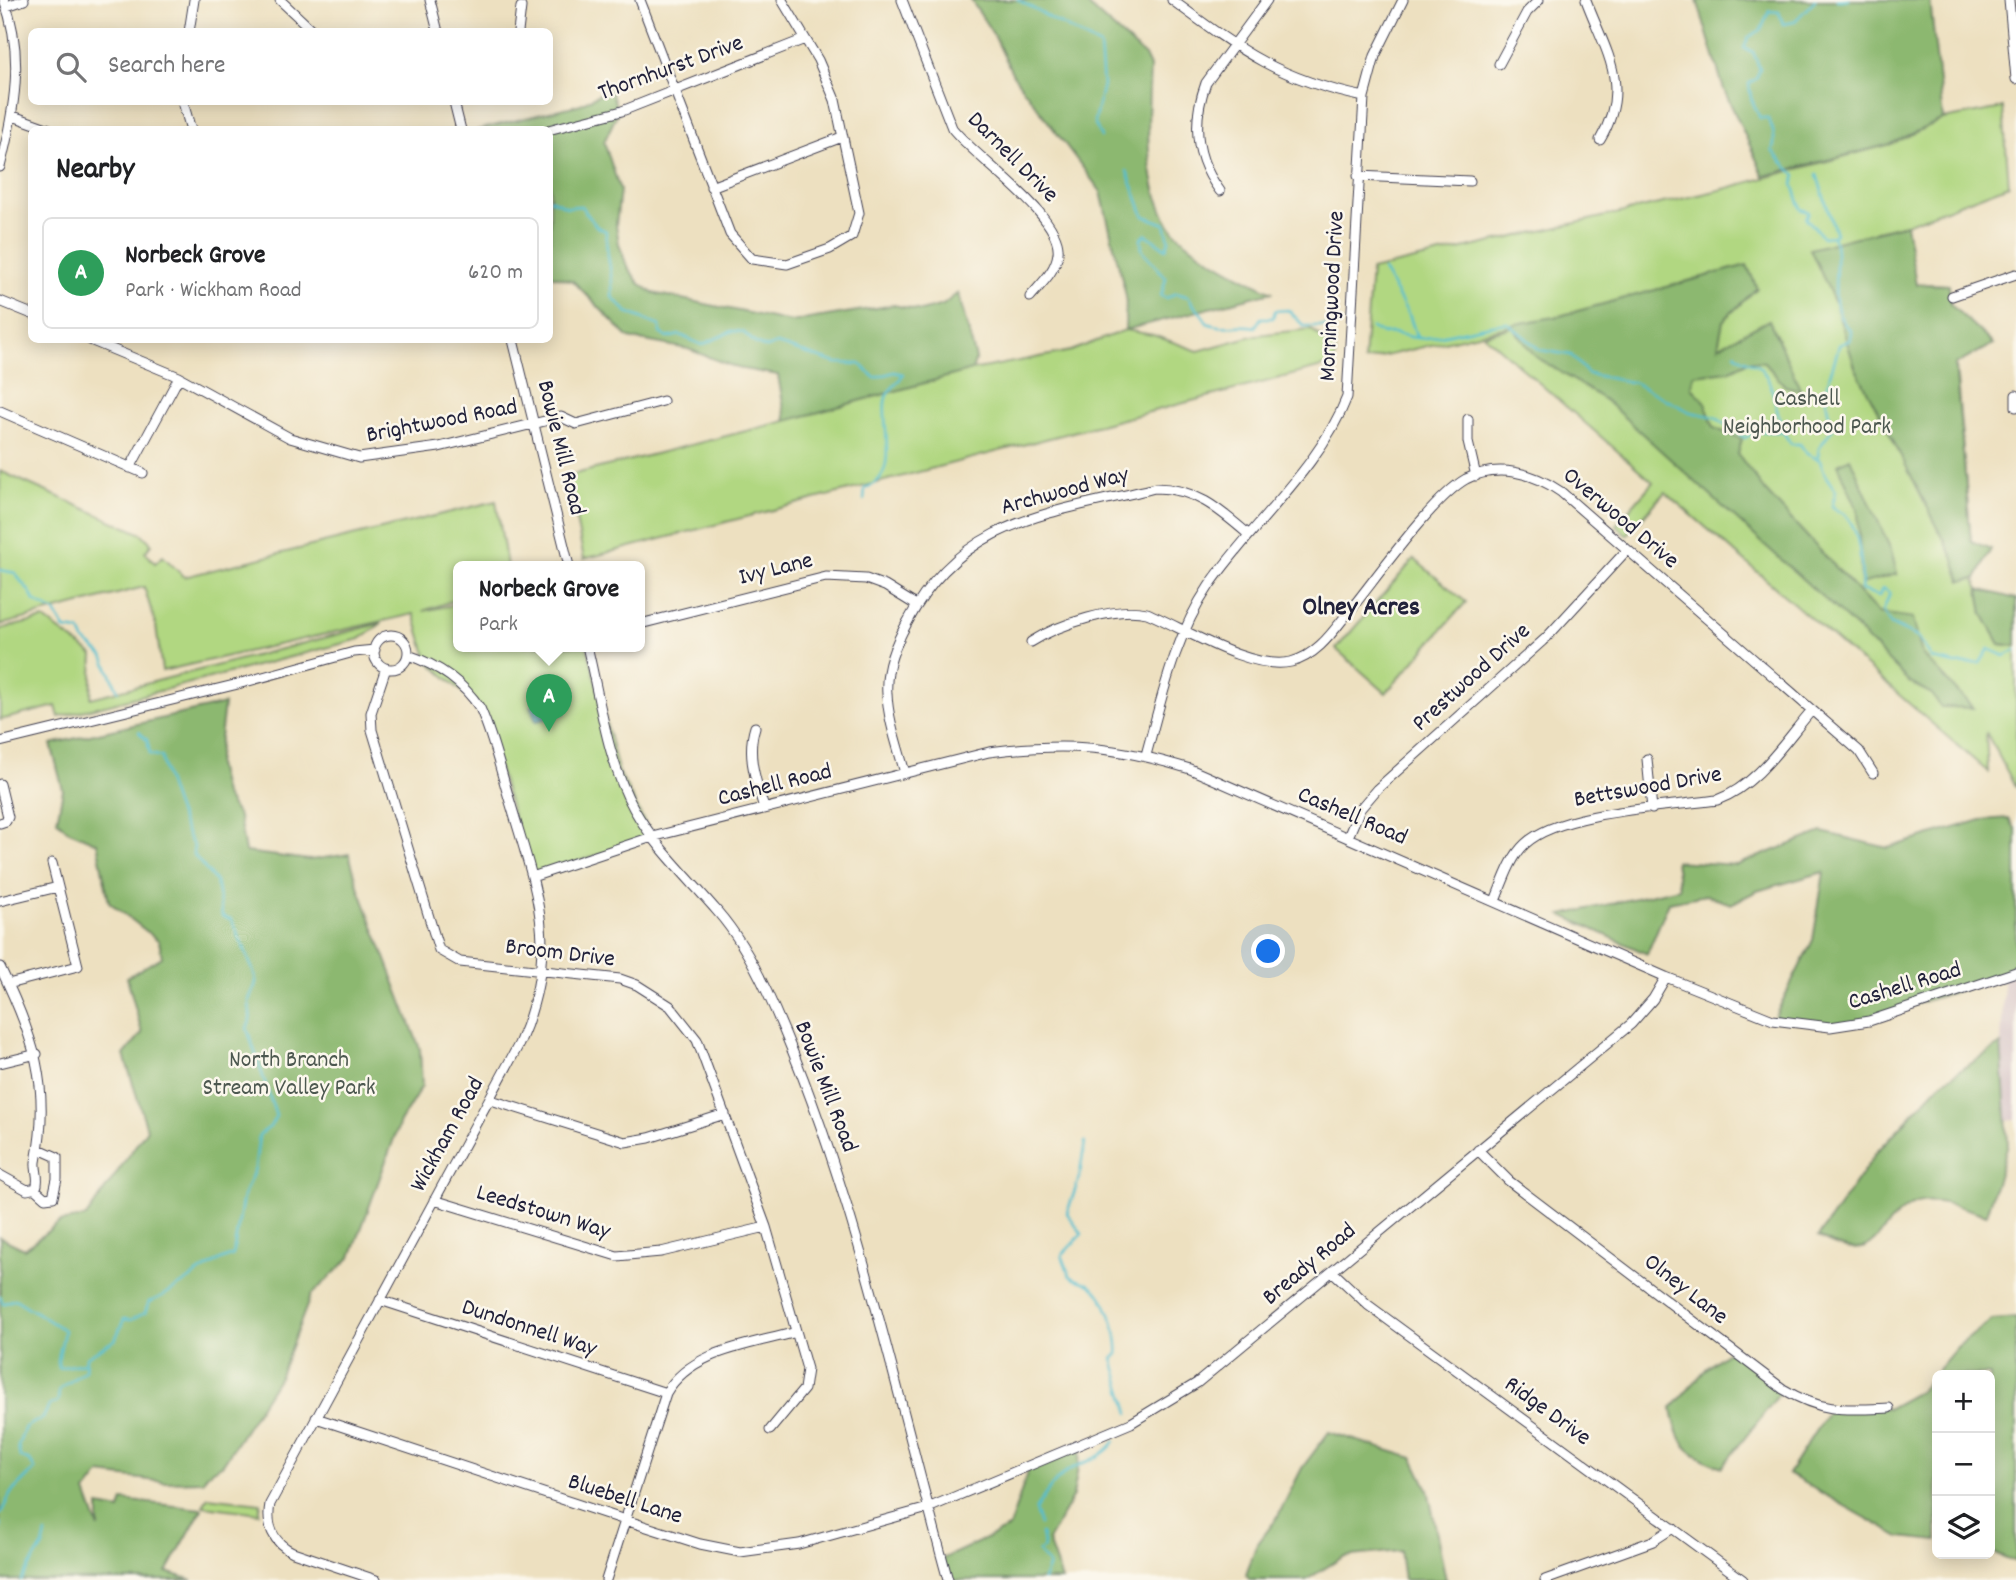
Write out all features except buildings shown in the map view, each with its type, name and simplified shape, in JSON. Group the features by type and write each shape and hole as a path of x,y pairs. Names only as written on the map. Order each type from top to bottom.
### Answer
{"street":[{"path":"0,167 13,116 16,66 5,3 24,0"},
{"path":"190,28 194,0"},
{"path":"280,0 310,28"},
{"path":"430,0 437,28"},
{"path":"640,0 730,234 752,259 787,264 830,249 852,236 859,212 835,100 818,60 782,0"},
{"name":"Darnell Drive","path":"902,0 952,128 964,143 1045,217 1056,233 1059,251 1054,267 1030,298"},
{"path":"1172,0 1232,44 1286,76 1323,89 1364,97"},
{"path":"1220,191 1201,156 1196,118 1206,83 1232,44 1267,0"},
{"name":"Morningwood Drive","path":"1146,755 1168,675 1186,629 1208,587 1248,534 1322,446 1339,419 1347,397 1364,97 1375,56 1403,0"},
{"path":"1499,64 1527,12 1539,0"},
{"path":"1586,0 1617,87 1613,116 1600,140"},
{"path":"2009,0 2014,28 2016,79"},
{"path":"518,28 521,7"},
{"name":"Thornhurst Drive","path":"553,129 622,111 805,39"},
{"path":"184,105 190,126"},
{"path":"455,105 460,126"},
{"path":"13,116 41,126"},
{"path":"711,187 842,136"},
{"path":"1358,176 1470,181"},
{"path":"1952,296 2016,274"},
{"path":"0,301 28,312"},
{"name":"Brightwood Road","path":"97,343 179,377 290,438 359,458 439,447 561,417 576,424 663,401"},
{"name":"Bowie Mill Road","path":"514,343 568,561"},
{"path":"130,468 179,377"},
{"path":"2016,395 2016,407"},
{"path":"0,411 143,473"},
{"path":"1468,419 1468,442 1476,476"},
{"name":"Overwood Drive","path":"1031,642 1058,627 1127,610 1147,613 1245,657 1268,663 1290,662 1324,643 1432,510 1455,488 1476,476 1506,472 1543,479 1812,709 1859,751 1873,773"},
{"name":"Archwood Way","path":"905,773 891,720 887,679 893,649 916,605 948,564 989,534 1019,522 1155,488 1177,488 1196,495 1248,534"},
{"name":"Prestwood Drive","path":"1348,836 1360,810 1377,789 1547,637 1627,550"},
{"name":"Ivy Lane","path":"645,623 825,577 866,579 885,586 916,605"},
{"path":"394,635 403,640 408,655 400,666 386,668 376,659 374,650 383,637 394,635"},
{"path":"0,742 220,686 236,678 241,681 354,652 374,650"},
{"name":"Bowie Mill Road","path":"589,652 622,781 634,809 652,837 742,944 767,992 842,1186 948,1580"},
{"name":"Wickham Road","path":"376,1580 293,1552 274,1536 270,1523 270,1504 491,1100 530,1019 542,969 543,936 532,877 480,708 469,691 449,675 428,662 408,655"},
{"name":"Broom Drive","path":"386,668 371,713 372,730 439,950 460,962 620,979 653,994 670,1006 697,1040 766,1227 807,1369 806,1384 770,1430"},
{"name":"Bettswood Drive","path":"1495,901 1515,855 1540,831 1573,820 1717,800 1736,793 1749,783 1812,709"},
{"path":"755,727 750,743 751,758 764,808"},
{"name":"Cashell Road","path":"532,877 652,837 989,752 1038,746 1093,746 1146,755 1191,768 1666,976 1773,1020 1800,1026 1830,1027 1878,1019 2016,972"},
{"path":"1647,759 1652,809"},
{"path":"0,784 8,817 0,823"},
{"path":"526,857 536,865 555,870"},
{"path":"8,984 78,966 52,863"},
{"path":"0,901 58,887"},
{"path":"0,967 37,1054 44,1120 36,1166 39,1183 35,1189"},
{"name":"Bready Road","path":"928,1508 1158,1409 1197,1383 1630,1024 1653,999 1666,976"},
{"path":"0,1063 37,1054"},
{"path":"491,1100 625,1142 649,1138 724,1114"},
{"path":"0,1175 27,1190 35,1189 45,1198 52,1197 57,1179 57,1157 39,1149"},
{"name":"Olney Lane","path":"1478,1150 1509,1181 1783,1389 1809,1405 1829,1410 1889,1408"},
{"name":"Leedstown Way","path":"434,1200 617,1256 662,1252 766,1227"},
{"name":"Ridge Drive","path":"1333,1272 1368,1305 1742,1580"},
{"name":"Dundonnell Way","path":"380,1300 666,1393"},
{"path":"606,1580 666,1393 681,1373 703,1359 796,1332"},
{"name":"Bluebell Lane","path":"316,1418 700,1544 740,1552 799,1544 928,1508"},
{"path":"1545,1580 1653,1541 1673,1528"}],"shaded area":[{"path":"2016,972 2016,1120 2006,1121 2001,1044 2004,976"}],"green space":[{"path":"971,0 1082,0 1145,56 1150,67 1148,127 1151,168 1161,207 1170,225 1202,254 1272,292 1125,330 1126,296 1101,192 1013,75 995,37"},
{"path":"1697,0 1930,0 1943,119 1891,144 1764,176 1724,90"},
{"path":"610,88 618,112 604,142 620,190 616,225 619,244 627,266 639,283 653,293 791,322 894,305 921,311 943,305 958,293 976,359 972,370 786,421 778,375 737,368 688,349 629,338 573,281 553,276 553,126 493,126 581,104"},
{"name":"Cashell Neighborhood Park","path":"2003,108 2009,185 1906,224 1876,231 1882,282 1949,285 1974,578 1979,589 1983,614 2000,644 2016,646 2016,788 1986,732 1988,772 1665,492 1627,535 1616,525 1653,482 1484,335 1537,320 1364,361 1371,270 1720,190 1891,144 1943,119"},
{"path":"1906,224 1916,284 1949,285 1950,304 1993,344 1955,365 1971,541 1991,549 1976,579 1961,581 1953,557 1855,367 1834,301 1810,249"},
{"path":"1747,265 1757,288 1723,321 1718,347 1769,320 1801,390 1785,386 1764,362 1749,361 1729,371 1694,375 1692,387 1705,402 1714,428 1742,439 1738,454 1765,491 1878,613 1913,618 1922,654 1973,708 1941,707 1932,694 1910,683 1851,623 1605,400 1535,356 1511,325 1559,316"},
{"path":"1311,329 1336,350 1334,364 584,559 567,476 786,421 972,370 1071,351 1125,330 1153,335 1198,351 1256,335"},
{"path":"1850,458 1891,550 1897,574 1861,584 1858,511 1838,464"},
{"path":"0,471 142,534 152,544 145,552 155,563 163,556 184,577 496,501 506,561 453,561 453,601 423,611 453,605 453,652 588,652 618,770 652,837 532,877 480,708 428,661 414,614 162,671 156,626 144,587 0,625"},
{"path":"1414,559 1466,602 1386,693 1336,649"},
{"path":"1979,589 2016,599 2016,646 2000,644 1983,614"},
{"path":"44,619 93,655 91,698 382,623 360,639 59,717 56,706 0,720 0,629"},
{"name":"North Branch Stream Valley Park","path":"224,704 217,765 224,794 239,817 245,852 310,860 349,854 359,889 420,1049 422,1086 400,1122 351,1257 311,1295 280,1375 223,1464 207,1474 203,1481 165,1482 100,1474 86,1492 99,1528 99,1506 120,1510 123,1500 202,1509 167,1572 192,1580 0,1580 0,1237 24,1249 60,1222 86,1217 147,1129 124,1055 142,1033 127,977 162,957 159,941 109,902 97,843 67,830 57,820 63,790 51,744"},
{"path":"2009,818 2016,830 2016,972 1850,1025 1773,1020 1813,940 1824,872 1757,891 1731,904 1706,895 1669,902 1647,954 1562,915 1679,888 1675,861 1737,865 1822,832 1888,848 1981,820"},
{"path":"2001,1044 2008,1144 1986,1215 1937,1202 1918,1203 1898,1215 1873,1242 1864,1247 1853,1249 1838,1246 1818,1237 1876,1153 1941,1083"},
{"path":"2016,1318 2016,1562 1995,1553 1995,1370 1938,1370 1957,1347 1992,1320"},
{"path":"1730,1350 1783,1389 1722,1467 1700,1458 1686,1446 1677,1431 1672,1408 1707,1368"},
{"path":"1932,1377 1932,1540 1900,1537 1788,1474 1829,1410 1889,1408 1920,1391"},
{"path":"1329,1432 1413,1458 1428,1489 1446,1580 1404,1580 1400,1551 1343,1557 1306,1580 1250,1580 1246,1575 1256,1546 1277,1518 1302,1468"},
{"path":"1082,1444 1073,1496 1048,1541 1062,1580 948,1580 942,1559 1009,1528 1030,1465"},
{"path":"208,1497 261,1503 259,1513 203,1506"}],"water":[{"path":"561,697 565,713 536,721 531,706"}],"waterway":[{"path":"1018,0 1100,46 1103,85 1094,122 1101,137"},
{"path":"1815,0 1794,22 1783,24 1779,12 1769,11 1761,30 1749,37 1744,48 1753,52 1760,69 1756,79 1749,83 1751,98 1760,118 1768,118 1774,138 1772,151 1796,176 1793,184 1801,209 1809,212 1806,218 1823,237 1833,236 1838,310 1851,331 1850,340 1839,345 1829,378 1826,394 1833,428 1819,448 1818,456"},
{"path":"1837,0 1848,0"},
{"path":"1127,171 1144,216 1165,224 1169,240 1166,249 1146,234 1141,239 1142,250 1166,278 1161,296 1167,298 1176,293 1189,297 1207,323 1213,325 1255,327 1261,318 1273,318 1275,311 1288,310 1304,326 1334,326"},
{"path":"1817,175 1836,234 1833,236"},
{"path":"553,200 567,207 581,206 597,227 606,231 612,297 627,312 660,326 660,333 667,338 680,335 702,345 732,331 743,332 755,343 766,348 777,344 836,363 860,364 875,378 894,372 903,374 885,402 886,463 876,483 865,488 864,500"},
{"path":"1383,270 1410,317 1417,338"},
{"path":"1372,328 1383,334 1394,333 1419,338 1508,323 1540,350 1571,355 1588,374 1635,383 1690,412 1715,417 1745,438 1757,431 1783,432 1791,444 1800,444 1807,454 1820,460 1825,475 1836,491 1832,506 1846,516 1855,531 1861,562 1861,590 1880,596 1883,588 1890,593 1883,611 1890,624 1919,638 1932,659 1956,664 1980,663 1989,649 2005,656 2016,650"},
{"path":"1735,353 1765,373 1785,433"},
{"path":"0,570 16,573 34,601 55,612 65,629 80,631 84,640 103,656 118,691"},
{"path":"0,1515 11,1493 35,1469 30,1461 20,1457 18,1446 25,1427 43,1418 49,1406 58,1401 59,1390 85,1370 86,1357 115,1340 124,1319 131,1320 145,1313 149,1302 233,1255 243,1197 255,1168 259,1135 270,1127 276,1116 247,1028 250,1018 249,1001 256,981 253,970 232,920 222,916 216,882 193,854 194,846 175,803 162,757 150,754 147,740 139,732"},
{"path":"1085,1142 1079,1179 1067,1213 1082,1234 1062,1255 1070,1276 1096,1290 1107,1307 1115,1328 1118,1347 1118,1354 1113,1359 1129,1413"},
{"path":"0,1296 3,1304 15,1299 64,1330 58,1368 84,1363"},
{"path":"1040,1525 1035,1510 1056,1481 1067,1471 1101,1454 1115,1441"},
{"path":"0,1523 0,1530"},
{"path":"21,1580 43,1546 46,1534"},
{"path":"1041,1534 1044,1548 1038,1552 1049,1565 1043,1580"}],"place":[{"name":"Norbeck Grove","path":"549,732"}],"district":[{"name":"Olney Acres","path":"1361,608"}]}
